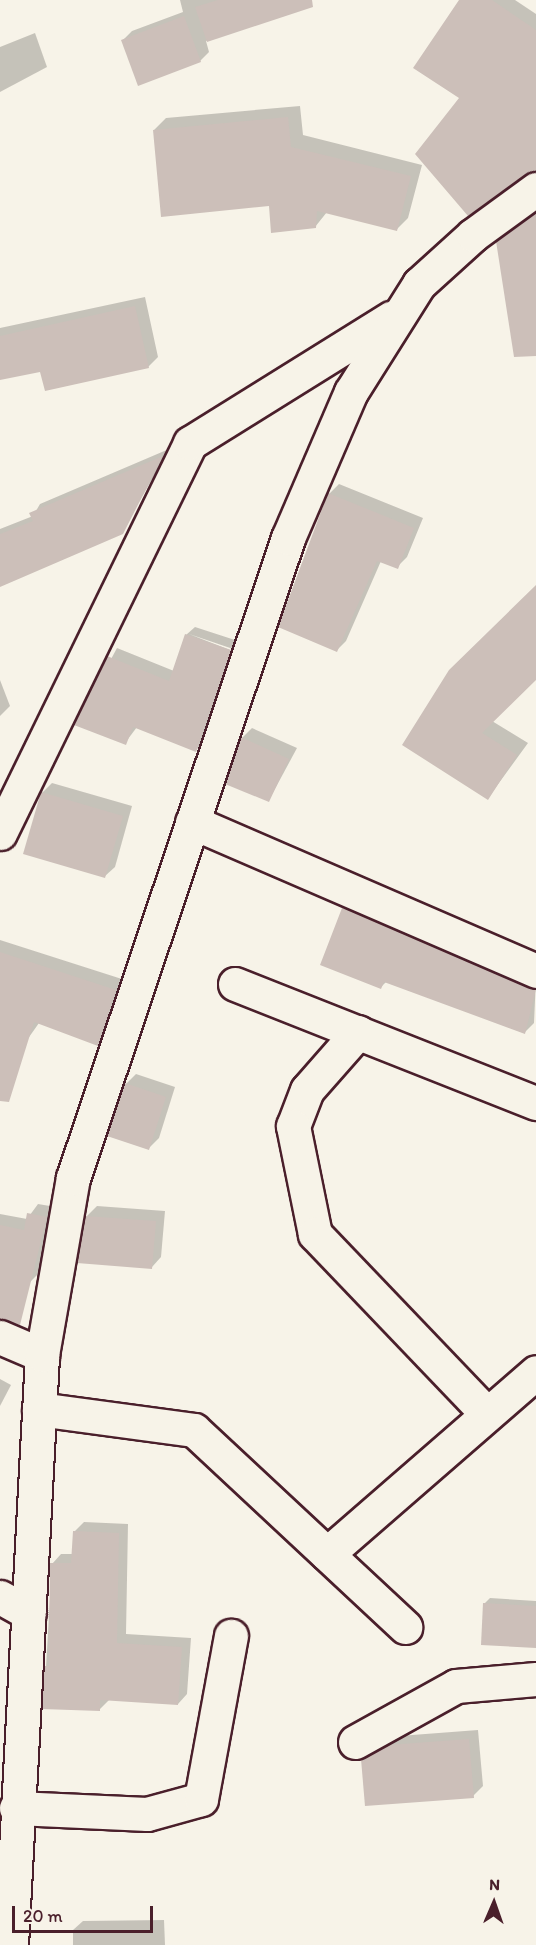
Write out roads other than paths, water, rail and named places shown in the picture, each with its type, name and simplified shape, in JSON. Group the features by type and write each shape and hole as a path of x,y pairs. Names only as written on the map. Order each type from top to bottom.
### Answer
{"street":[{"path":"11,1945 16,1808 29,1613 42,1355 73,1178 288,538 351,392 394,316 419,284 473,235 536,189"},
{"path":"0,833 190,443 394,316"},
{"path":"192,822 536,971"},
{"path":"235,984 536,1103"},
{"path":"358,1032 307,1090 292,1126 315,1234 486,1413"},
{"path":"0,1336 42,1355"},
{"path":"327,1554 486,1413 536,1372"},
{"path":"39,1408 194,1430 405,1627"},
{"path":"0,1597 29,1613"},
{"path":"16,1808 147,1814 201,1799 231,1636"},
{"path":"355,1742 456,1686 536,1678"}]}
